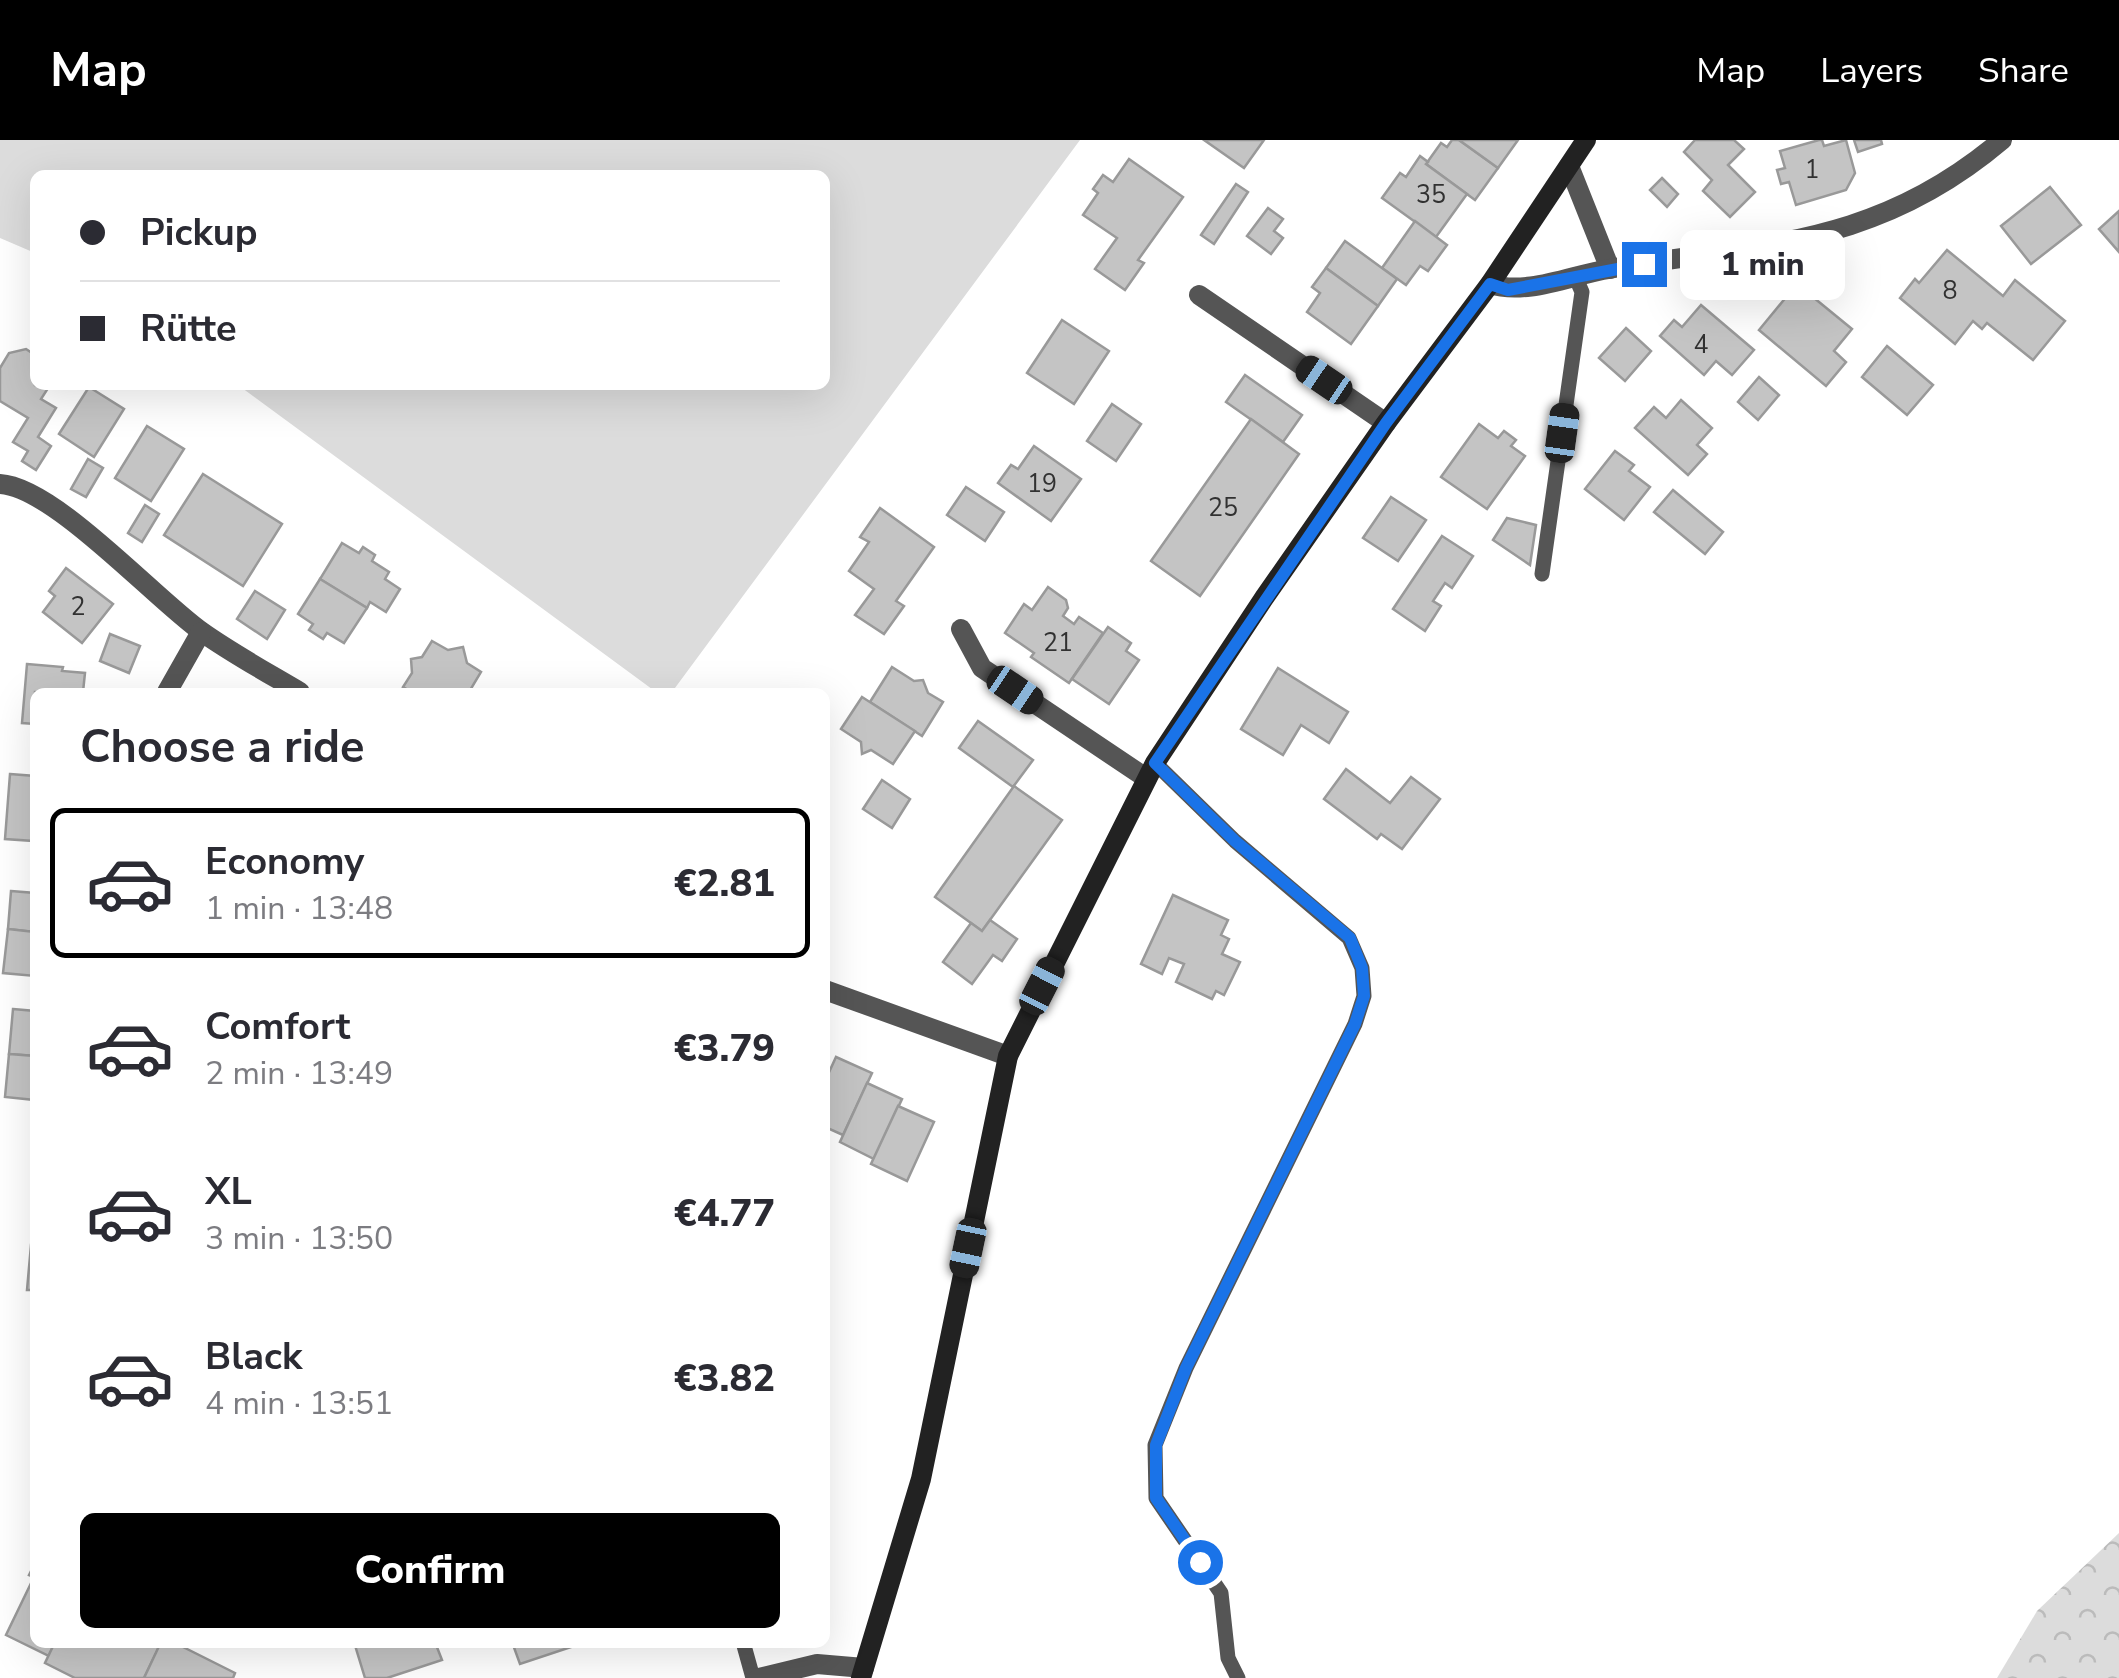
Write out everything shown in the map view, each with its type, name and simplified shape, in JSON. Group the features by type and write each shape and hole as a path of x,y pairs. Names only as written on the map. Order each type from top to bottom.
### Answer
{"street":[{"path":"756,1678 830,1663 863,1673 921,1479 1008,1056 1151,771 1386,423 1490,284 1586,140"},
{"path":"1490,284 1508,290 1610,269 1782,244 1863,224 1916,200 1968,169 2002,140"},
{"path":"1569,166 1610,269"},
{"path":"1199,295 1386,423"},
{"path":"0,484 10,484 53,506 201,632 293,688"},
{"path":"961,630 982,668 1151,771"},
{"path":"169,688 201,632"},
{"path":"830,992 1008,1056"}],"lane":[{"path":"1542,574 1582,292 1575,276"},
{"path":"1151,771 1350,938 1362,968 1364,996 1355,1024 1186,1368 1156,1445 1156,1498 1221,1593 1228,1658 1238,1678"},
{"path":"745,1648 756,1678"}],"green space":[{"path":"0,140 1080,140 675,688 651,688 245,390 830,390 830,170 30,170 30,251 0,238"},
{"path":"2119,1533 2119,1678 1997,1678 2037,1611"}],"building":[{"path":"1204,140 1264,140 1244,168"},
{"path":"1452,140 1459,140 1498,168 1475,200 1426,164 1441,143 1447,147"},
{"path":"1459,140 1518,140 1498,168"},
{"path":"1695,140 1734,140 1744,149 1728,165 1755,192 1730,217 1703,191 1712,180 1684,152"},
{"path":"1819,140 1824,146 1846,140 1855,173 1846,190 1796,205 1789,182 1781,184 1777,170 1785,168 1780,151"},
{"path":"1854,140 1881,140 1882,144 1858,152"},
{"path":"1420,156 1467,194 1436,237 1382,198 1400,173 1406,177"},
{"path":"1129,159 1183,197 1138,260 1144,263 1125,290 1095,269 1117,238 1083,215 1098,193 1093,189 1103,175 1113,182"},
{"path":"1662,178 1678,194 1667,207 1650,190"},
{"path":"1236,184 1248,192 1214,244 1201,235"},
{"path":"2050,187 2081,225 2031,264 2001,226"},
{"path":"1268,208 1283,219 1274,231 1283,238 1271,254 1247,236"},
{"path":"2119,211 2119,252 2099,229"},
{"path":"1415,221 1447,245 1428,271 1420,266 1406,285 1382,268"},
{"path":"1345,241 1397,279 1378,306 1326,268"},
{"path":"1947,250 2003,296 2015,280 2065,321 2033,360 1987,323 1982,329 1973,321 1955,344 1900,298 1915,279 1919,283"},
{"path":"1326,268 1378,306 1351,344 1307,312 1320,293 1312,287"},
{"path":"1797,284 1852,329 1834,351 1846,362 1826,386 1759,330"},
{"path":"1701,305 1754,350 1732,375 1716,361 1704,375 1660,336 1674,320 1682,327"},
{"path":"1062,320 1109,351 1074,404 1027,373"},
{"path":"1626,328 1651,351 1625,381 1599,358"},
{"path":"1887,346 1933,385 1907,415 1862,377"},
{"path":"30,352 30,390 47,390 41,399 56,408 38,437 51,446 36,470 22,461 28,451 13,442 28,418 0,401 0,368 9,353"},
{"path":"1245,375 1302,415 1283,442 1226,402"},
{"path":"1759,377 1779,395 1758,420 1738,402"},
{"path":"87,390 94,390 124,409 94,457 59,434"},
{"path":"1681,400 1712,428 1697,445 1707,454 1688,475 1635,428 1654,407 1666,418"},
{"path":"1112,404 1141,424 1116,461 1087,441"},
{"path":"1251,419 1299,454 1200,596 1151,561"},
{"path":"1479,424 1498,438 1504,431 1516,440 1511,446 1525,456 1487,509 1441,477"},
{"path":"147,426 184,449 151,501 115,478"},
{"path":"1034,446 1081,479 1051,521 998,483 1011,465 1018,469"},
{"path":"1615,451 1634,465 1629,471 1650,487 1624,520 1585,489"},
{"path":"88,459 103,468 86,497 71,489"},
{"path":"203,474 282,524 243,586 164,535"},
{"path":"966,487 1004,512 985,541 947,515"},
{"path":"1673,490 1723,532 1705,554 1654,512"},
{"path":"1391,497 1426,520 1398,561 1363,538"},
{"path":"145,505 159,514 142,542 128,533"},
{"path":"880,508 934,547 896,601 904,606 884,634 855,615 874,589 849,571 869,542 860,537"},
{"path":"1507,518 1536,525 1530,565 1493,540"},
{"path":"1442,536 1473,556 1452,588 1445,583 1433,601 1441,606 1425,631 1393,609"},
{"path":"342,543 359,553 363,547 375,555 372,561 389,572 385,579 400,589 386,612 370,602 367,608 320,579"},
{"path":"66,568 113,604 82,643 43,612 55,596 49,591"},
{"path":"320,579 367,608 344,643 327,633 323,639 309,630 313,624 298,614"},
{"path":"1048,587 1066,600 1068,608 1063,616 1074,624 1079,617 1103,633 1069,683 1005,633 1024,604 1032,610"},
{"path":"255,591 285,610 267,639 237,619"},
{"path":"1108,627 1131,643 1126,651 1139,660 1109,704 1072,679"},
{"path":"110,634 140,646 129,673 100,661"},
{"path":"432,641 448,650 463,647 467,663 481,672 471,688 403,687 412,673 411,659 422,657"},
{"path":"27,664 85,673 83,688 30,688 30,724 22,723"},
{"path":"892,667 914,681 923,680 928,693 943,702 922,736 870,702"},
{"path":"1278,668 1348,712 1329,743 1301,725 1283,755 1241,729"},
{"path":"862,697 915,731 893,764 871,750 862,754 861,742 841,729"},
{"path":"978,721 1033,760 1013,787 959,748"},
{"path":"1346,769 1390,803 1411,777 1440,799 1402,849 1381,834 1377,839 1324,799"},
{"path":"10,774 30,776 30,841 5,839"},
{"path":"882,780 910,799 892,828 863,809"},
{"path":"1014,786 1062,820 982,931 935,897"},
{"path":"11,891 30,893 30,931 8,929"},
{"path":"1173,895 1228,920 1221,935 1229,939 1222,954 1240,962 1224,995 1216,991 1212,999 1176,982 1184,964 1169,958 1162,974 1141,964"},
{"path":"990,920 1017,939 1002,961 993,955 972,984 943,962 971,923 982,931"},
{"path":"8,929 30,931 30,976 3,973"},
{"path":"13,1009 30,1011 30,1056 9,1054"},
{"path":"9,1054 30,1056 30,1100 5,1097"},
{"path":"836,1057 872,1073 843,1135 830,1129 830,1070"},
{"path":"867,1083 902,1099 874,1159 840,1142"},
{"path":"898,1106 934,1122 907,1181 871,1164"},
{"path":"30,1585 30,1647 6,1635"},
{"path":"33,1648 52,1648 49,1656"},
{"path":"52,1648 159,1648 144,1678 75,1678 45,1663"},
{"path":"158,1648 185,1648 235,1673 233,1678 144,1678"},
{"path":"356,1648 437,1648 442,1660 387,1678 365,1678"},
{"path":"514,1648 568,1648 520,1664"}],"route":[{"path":"1200,1562 1156,1498 1156,1445 1186,1368 1355,1024 1364,996 1362,968 1350,938 1235,841 1155,763 1386,423 1490,284 1508,290 1644,264"}]}
